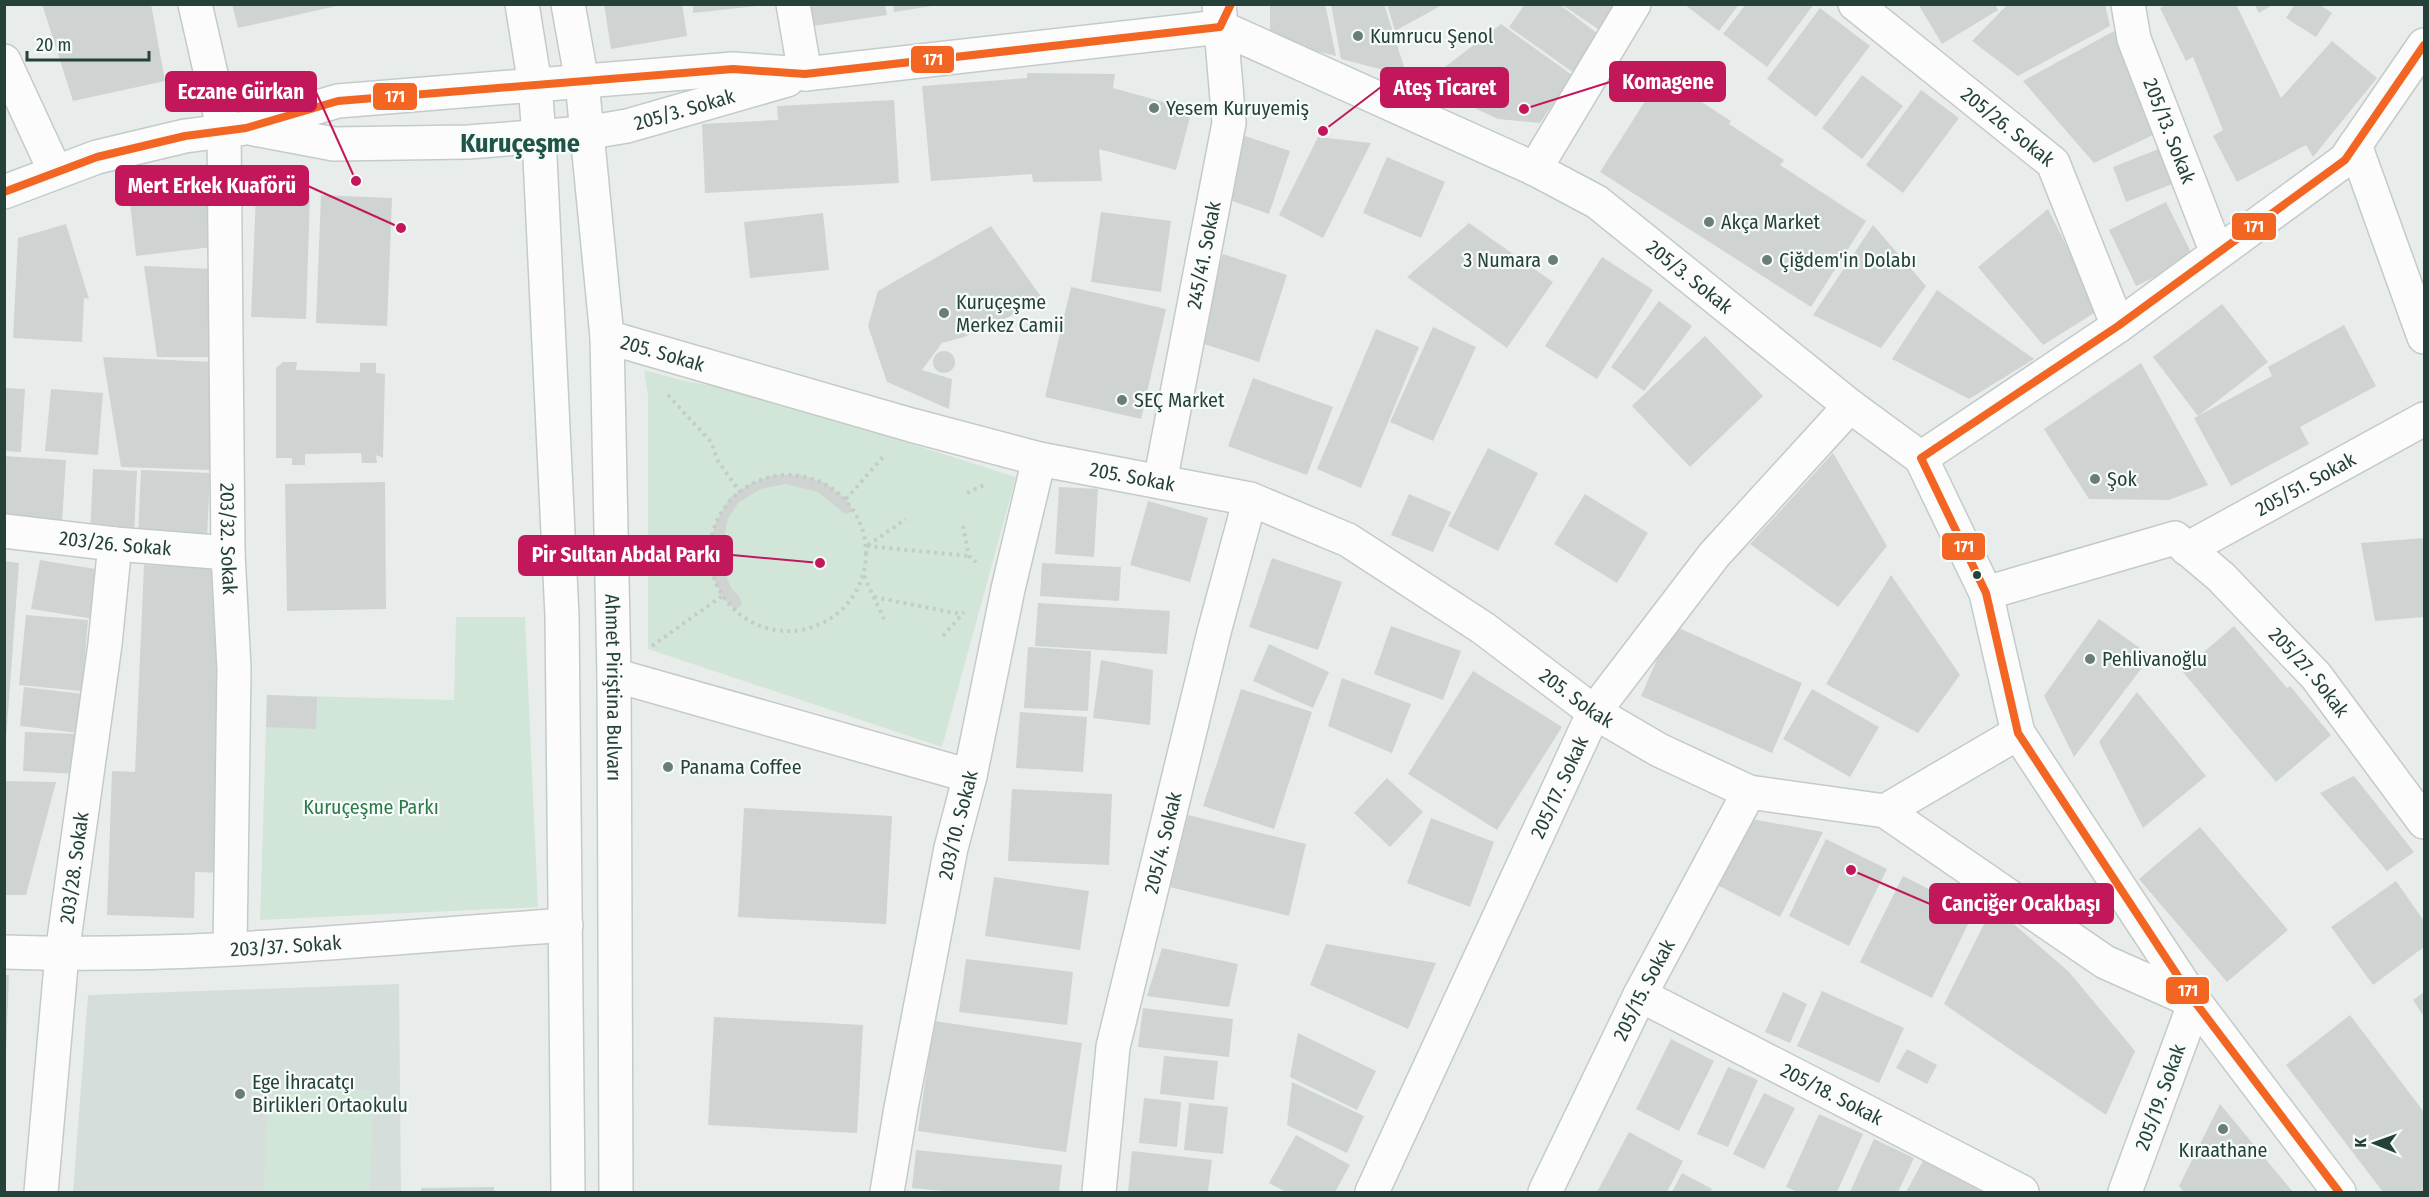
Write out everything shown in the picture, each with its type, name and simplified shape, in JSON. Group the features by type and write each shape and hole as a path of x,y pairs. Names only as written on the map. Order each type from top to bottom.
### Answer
{"street":[{"name":"203/32. Sokak","path":"195,4 235,130 228,553 234,669 230,948"},
{"name":"Ahmet Piriştina Bulvarı","path":"522,4 559,83 562,135 607,337 614,675 616,1192"},
{"name":"Ahmet Piriştina Bulvarı","path":"568,4 559,83 562,135 562,616 568,1192"},
{"path":"793,4 805,74"},
{"path":"1535,169 1634,4"},
{"name":"205/26. Sokak","path":"1855,4 2053,163 2118,326"},
{"name":"205/13. Sokak","path":"2128,4 2134,39 2217,253"},
{"name":"205/3. Sokak","path":"562,135 627,126 805,74 1223,12 1597,202 1850,406 1921,458"},
{"name":"245/41. Sokak","path":"1160,482 1229,123 1223,12"},
{"path":"2339,1192 2196,1002 2018,733 1986,593 1921,458 2118,326 2345,160 2424,45"},
{"path":"4,62 55,171"},
{"name":"205/3. Sokak","path":"559,83 733,69 805,74"},
{"path":"4,192 97,157 140,146 235,130 338,100 559,83"},
{"path":"235,130 334,144 433,143 562,135"},
{"path":"2355,145 2424,337"},
{"name":"205. Sokak","path":"607,337 911,425 1039,459 1250,499 1348,540 1483,628 1594,712 1659,750 1749,792 1885,811"},
{"name":"205/17. Sokak","path":"1372,1192 1594,712 1714,555 1850,406"},
{"name":"205/51. Sokak","path":"1986,593 2181,544 2424,419"},
{"name":"203/10. Sokak","path":"887,1192 951,848 970,776 1008,590 1039,459"},
{"name":"205/4. Sokak","path":"1099,1192 1113,1047 1214,632 1250,499"},
{"name":"203/26. Sokak","path":"4,531 115,544 228,553"},
{"name":"203/28. Sokak","path":"41,1192 62,954 105,645 115,544"},
{"name":"205/27. Sokak","path":"2181,544 2221,577 2316,676 2424,822"},
{"path":"614,675 970,776"},
{"path":"2018,733 1885,811 2105,962 2196,1002"},
{"name":"205/15. Sokak","path":"1545,1192 1640,995 1749,792"},
{"name":"203/37. Sokak","path":"4,952 62,954 230,948 566,925"},
{"name":"205/18. Sokak","path":"1640,995 2022,1192"},
{"name":"205/19. Sokak","path":"2125,1192 2196,1002"}],"path":[{"path":"846,499 911,425"},
{"path":"711,442 718,461 740,492"},
{"path":"774,475 800,475 825,483 846,499 860,521 867,546 864,576 855,597 837,614 814,627 788,631 762,626 740,614 722,596 711,573 709,547 716,522 730,498 740,492 750,484 774,475"},
{"path":"867,546 906,519"},
{"path":"867,546 969,556"},
{"path":"864,576 884,619"},
{"path":"648,649 722,596"},
{"path":"874,597 960,614"}],"shaded area":[{"name":"Ege İhracatçı Birlikleri Ortaokulu","path":"399,984 401,1192 73,1192 88,995"}],"green space":[{"path":"644,370 681,380 753,394 1016,477 942,747 648,649 648,396"},
{"name":"Kuruçeşme Parkı","path":"456,617 525,617 538,907 260,920 267,695 454,700"},
{"path":"268,1087 373,1090 370,1192 264,1192"}],"building":[{"path":"42,4 151,4 165,81 73,101"},
{"path":"232,4 341,4 341,5 238,28"},
{"path":"604,4 682,4 687,36 611,49"},
{"path":"693,4 757,4 757,6 693,13"},
{"path":"893,4 932,4 932,6 894,12"},
{"path":"1270,4 1325,4 1336,56 1270,39"},
{"path":"1331,4 1384,4 1407,76 1341,59"},
{"path":"1387,4 1444,4 1395,31"},
{"path":"1525,4 1559,4 1598,34 1574,73 1509,27"},
{"path":"1561,4 1616,4 1601,31"},
{"path":"1684,4 1739,4 1719,31"},
{"path":"1746,4 1814,4 1767,67 1723,34"},
{"path":"1918,4 1995,4 1998,10 1942,44"},
{"path":"2008,4 2105,4 2110,26 2018,76 1972,41"},
{"path":"2168,4 2236,4 2281,98 2332,41 2377,78 2313,157 2306,145 2237,182 2213,136 2223,130 2193,57 2186,61 2160,8"},
{"path":"2254,4 2274,4 2259,13"},
{"path":"2295,4 2319,4 2332,13 2316,37 2286,18"},
{"path":"810,5 885,5 887,15 813,26"},
{"path":"1820,8 1870,46 1816,117 1767,79"},
{"path":"1501,24 1572,75 1540,123 1498,119 1423,84"},
{"path":"2114,31 2155,134 2094,163 2023,81"},
{"path":"1027,73 1115,74 1113,88 1192,110 1176,170 1099,149 1102,181 1033,182 1032,174 931,181 922,86 1027,78"},
{"path":"1862,75 1903,106 1862,159 1822,128"},
{"path":"1661,76 1731,121 1729,124 1784,160 1780,165 1866,221 1811,307 1600,172"},
{"path":"1921,90 1959,118 1903,193 1866,165"},
{"path":"894,100 899,183 705,193 702,124 778,120 777,106"},
{"path":"1242,135 1290,151 1269,214 1221,197"},
{"path":"1318,137 1371,143 1323,238 1279,215"},
{"path":"2161,148 2175,183 2126,202 2113,167"},
{"path":"1387,157 1445,182 1421,238 1363,213"},
{"path":"205,185 212,247 136,256 129,194"},
{"path":"256,193 310,195 306,319 251,317"},
{"path":"321,195 392,198 387,326 316,323"},
{"path":"2166,202 2194,258 2136,286 2109,230"},
{"path":"2048,209 2099,310 2043,345 1978,267"},
{"path":"1101,212 1171,221 1161,292 1091,282"},
{"path":"823,213 829,270 750,278 744,222"},
{"path":"1469,223 1553,282 1507,348 1407,277"},
{"path":"66,224 89,299 84,298 82,342 13,338 18,238"},
{"path":"1873,225 1926,286 1881,348 1813,315"},
{"name":"Kuruçeşme Merkez Camii","path":"991,226 1044,301 964,337 942,343 922,370 952,379 949,409 887,382 868,326 878,291"},
{"path":"1223,254 1287,275 1259,362 1195,341"},
{"path":"1602,257 1653,290 1597,379 1545,346"},
{"path":"144,266 213,269 210,357 157,357"},
{"path":"1071,287 1166,309 1141,419 1045,397"},
{"path":"1937,290 2034,359 1969,399 1892,359"},
{"path":"1659,301 1692,326 1644,391 1611,367"},
{"path":"2222,304 2268,362 2198,416 2153,357"},
{"path":"2344,325 2376,386 2300,427 2309,444 2231,486 2194,418 2272,376 2268,367"},
{"path":"1433,327 1476,347 1433,441 1390,422"},
{"path":"1376,329 1419,347 1361,488 1317,469"},
{"path":"1705,336 1763,396 1690,467 1632,406"},
{"path":"944,351 952,354 955,362 952,370 944,373 936,370 933,362 936,354"},
{"path":"103,357 214,362 210,470 121,467"},
{"path":"283,362 297,362 296,370 360,372 360,363 376,363 376,373 385,374 383,458 376,455 377,463 362,463 361,453 305,454 305,465 292,465 292,458 276,458 276,368"},
{"path":"2141,363 2208,485 2169,500 2089,499 2044,429"},
{"path":"1253,378 1333,407 1307,475 1228,446"},
{"path":"4,388 25,389 21,452 4,451"},
{"path":"51,389 103,393 98,455 45,451"},
{"path":"1488,448 1538,473 1498,551 1448,526"},
{"path":"1833,453 1887,546 1838,607 1750,544"},
{"path":"4,456 66,460 62,522 4,514"},
{"path":"93,469 137,471 134,536 90,535"},
{"path":"141,470 210,473 207,538 138,536"},
{"path":"774,475 800,475 825,483 846,499 853,511 845,514 818,492 785,484 761,489 739,502 728,518 722,550 725,573 742,605 735,610 722,596 711,573 709,547 716,522 730,498 750,484"},
{"path":"385,482 386,609 287,611 285,484"},
{"path":"1059,487 1098,489 1094,557 1055,554"},
{"path":"1409,494 1451,512 1433,552 1391,535"},
{"path":"1585,494 1648,533 1617,583 1554,544"},
{"path":"1148,501 1208,518 1190,582 1130,565"},
{"path":"2424,538 2424,617 2375,621 2361,543"},
{"path":"1272,558 1342,582 1318,650 1249,627"},
{"path":"40,560 102,570 94,619 31,609"},
{"path":"4,561 19,563 6,740 4,740"},
{"path":"1042,563 1121,567 1119,601 1040,596"},
{"path":"144,565 221,567 222,873 195,872 194,918 107,915 112,771 135,772"},
{"path":"1891,575 1960,675 1918,733 1826,684"},
{"path":"1038,603 1170,611 1167,654 1035,646"},
{"path":"26,615 88,620 82,691 19,685"},
{"path":"2099,619 2151,656 2074,757 2044,696"},
{"path":"1672,625 1802,683 1772,753 1641,696"},
{"path":"1391,626 1461,651 1443,700 1374,674"},
{"path":"2234,626 2287,688 2290,686 2331,735 2276,782 2182,671"},
{"path":"1269,644 1329,672 1313,708 1253,681"},
{"path":"1028,647 1091,651 1088,711 1024,708"},
{"path":"1101,660 1153,670 1150,725 1093,718"},
{"path":"1473,671 1562,727 1497,830 1408,774"},
{"path":"1342,678 1411,704 1392,753 1328,726"},
{"path":"24,687 83,694 79,733 20,726"},
{"path":"1241,689 1312,712 1274,829 1203,806"},
{"path":"1812,689 1879,727 1850,777 1783,739"},
{"path":"2137,692 2206,776 2143,828 2099,742"},
{"path":"267,695 317,697 316,729 266,727"},
{"path":"1020,712 1087,717 1083,772 1016,768"},
{"path":"25,732 78,734 76,774 23,771"},
{"path":"2354,776 2414,852 2387,871 2320,793"},
{"path":"1387,778 1423,812 1390,847 1354,813"},
{"path":"4,781 56,782 26,895 4,895"},
{"path":"1012,789 1112,794 1109,865 1008,861"},
{"path":"744,808 892,816 886,924 738,917"},
{"path":"1188,815 1306,844 1289,916 1170,887"},
{"path":"1431,818 1494,842 1470,907 1407,883"},
{"path":"1746,818 1823,832 1780,917 1715,884"},
{"path":"2200,827 2288,930 2227,982 2139,879"},
{"path":"1826,839 1887,869 1849,946 1789,916"},
{"path":"1903,876 1974,912 1932,998 1860,962"},
{"path":"994,877 1089,891 1080,950 985,936"},
{"path":"2396,881 2424,921 2424,947 2373,985 2331,927"},
{"path":"1993,906 2069,972 2135,1051 2106,1115 1944,1004"},
{"path":"1326,944 1436,963 1408,1029 1310,985"},
{"path":"1162,948 1238,964 1229,1007 1147,996"},
{"path":"966,959 1073,972 1067,1025 959,1012"},
{"path":"4,975 9,975 6,1056 4,1056"},
{"path":"1822,991 1904,1028 1879,1083 1797,1046"},
{"path":"1783,992 1807,1004 1790,1043 1765,1032"},
{"path":"2424,992 2424,1017 2413,1000"},
{"path":"1143,1008 1233,1019 1229,1057 1138,1047"},
{"path":"2350,1015 2424,1112 2424,1192 2383,1192 2286,1065"},
{"path":"714,1017 863,1025 857,1133 708,1125"},
{"path":"934,1021 1082,1043 1066,1152 918,1131"},
{"path":"1298,1033 1376,1071 1357,1110 1290,1077"},
{"path":"1671,1039 1714,1061 1679,1131 1636,1109"},
{"path":"1907,1049 1937,1065 1927,1084 1896,1068"},
{"path":"1164,1056 1218,1061 1214,1100 1160,1094"},
{"path":"1728,1067 1758,1080 1728,1147 1697,1134"},
{"path":"1292,1082 1364,1116 1347,1153 1287,1125"},
{"path":"1764,1093 1795,1108 1764,1169 1733,1154"},
{"path":"1144,1098 1181,1102 1177,1147 1139,1143"},
{"path":"1189,1103 1228,1107 1223,1154 1184,1150"},
{"path":"2220,1104 2293,1192 2184,1192 2179,1186"},
{"path":"1819,1114 1863,1134 1837,1192 1798,1192 1786,1187"},
{"path":"1629,1132 1683,1161 1667,1192 1597,1192"},
{"path":"1296,1135 1350,1165 1335,1192 1286,1192 1269,1183"},
{"path":"1874,1139 1914,1158 1898,1192 1850,1192"},
{"path":"916,1150 1062,1165 1059,1192 954,1192 912,1188"},
{"path":"1132,1151 1212,1160 1208,1192 1128,1192"},
{"path":"1923,1161 1983,1192 1906,1192"},
{"path":"1682,1173 1712,1189 1710,1192 1672,1192"},
{"path":"494,1187 494,1192 421,1192 421,1188"}],"transit line":[{"name":"171","path":"4,192 97,157 185,136 246,128 338,101 733,69 805,74 1220,27 1231,4"},
{"name":"171","path":"2339,1192 2195,1002 2018,733 1986,593 1921,458 2118,326 2345,160 2424,45"}],"place":[{"name":"Kumrucu Şenol","path":"1358,36"},
{"name":"Yesem Kuruyemiş","path":"1154,108"},
{"name":"Komagene","path":"1524,109"},
{"name":"Ateş Ticaret","path":"1323,131"},
{"name":"Eczane Gürkan","path":"356,181"},
{"name":"Akça Market","path":"1709,222"},
{"name":"Mert Erkek Kuaförü","path":"401,228"},
{"name":"3 Numara","path":"1553,260"},
{"name":"Çiğdem'in Dolabı","path":"1767,260"},
{"name":"Kuruçeşme Merkez Camii","path":"944,313"},
{"name":"SEÇ Market","path":"1122,400"},
{"name":"Şok","path":"2095,479"},
{"name":"Pir Sultan Abdal Parkı","path":"820,563"},
{"name":"Pehlivanoğlu","path":"2090,659"},
{"name":"Panama Coffee","path":"668,767"},
{"name":"Canciğer Ocakbaşı","path":"1851,870"},
{"name":"Ege İhracatçı Birlikleri Ortaokulu","path":"240,1094"},
{"name":"Kıraathane","path":"2223,1129"}],"district":[{"name":"Kuruçeşme","path":"520,143"}]}
